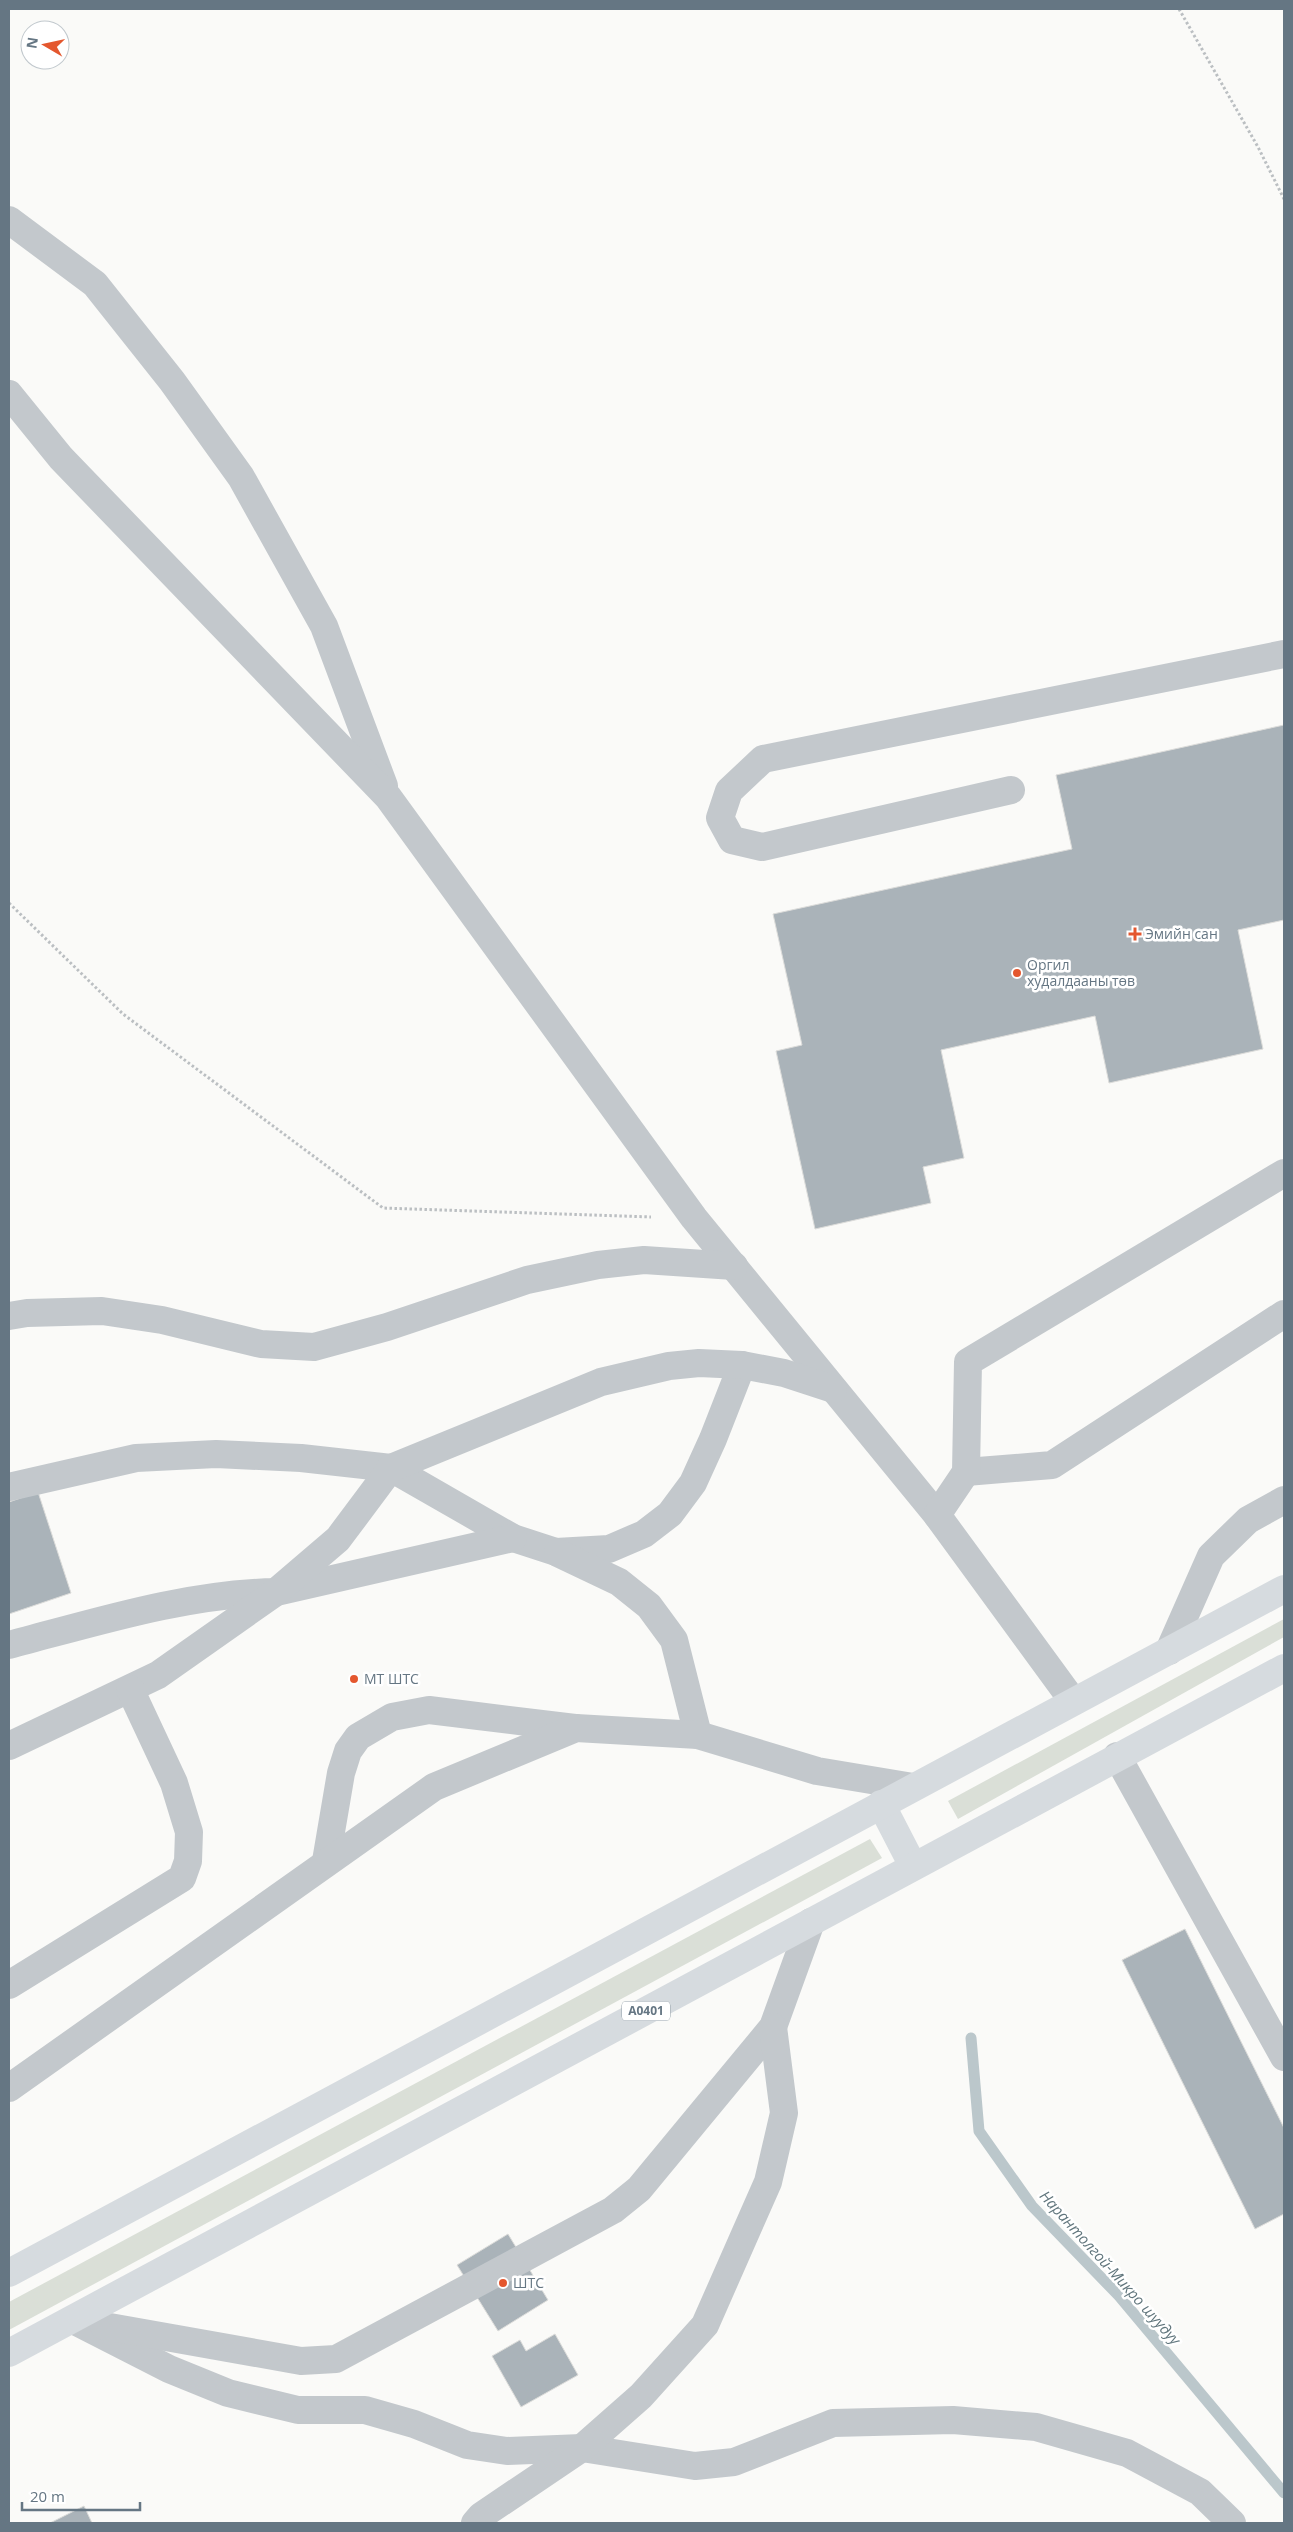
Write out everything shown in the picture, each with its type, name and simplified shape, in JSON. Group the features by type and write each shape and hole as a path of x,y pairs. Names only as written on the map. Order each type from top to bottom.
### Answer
{"highway":[{"path":"9,2273 1284,1589"},
{"name":"A0401","path":"9,2353 1117,1756 1284,1668"},
{"path":"881,1804 913,1866"}],"lane":[{"path":"9,220 95,284 172,381 241,477 324,626 388,797"},
{"path":"9,394 61,458 388,797 694,1218 937,1515 1073,1701"},
{"path":"1011,790 762,847 732,840 720,818 729,791 764,760 1284,654"},
{"path":"937,1515 966,1472 968,1362 1284,1173"},
{"path":"9,1316 28,1313 102,1311 162,1320 261,1344 314,1347 387,1327 527,1280 598,1265 644,1260 734,1266"},
{"path":"966,1472 1052,1465 1284,1314"},
{"path":"9,1746 158,1675 276,1592 338,1539 391,1468 601,1382 669,1366 699,1363 742,1365 784,1374 834,1389"},
{"path":"556,1552 609,1549 644,1534 670,1514 693,1483 714,1439 742,1365"},
{"path":"9,1487 136,1458 216,1454 301,1458 391,1468 513,1538 556,1552 619,1582 649,1606 674,1640 698,1735"},
{"path":"1169,1650 1211,1556 1248,1520 1284,1500"},
{"path":"9,1645 186,1600 242,1593 276,1592 513,1538"},
{"path":"9,1985 182,1878 188,1861 189,1832 174,1783 130,1689"},
{"path":"326,1861 341,1773 348,1751 358,1737 392,1717 429,1710 576,1728 698,1735 817,1771 913,1787"},
{"path":"9,2088 326,1861 434,1787 576,1728"},
{"path":"1117,1756 1284,2057"},
{"path":"73,2320 301,2361 336,2359 613,2210 639,2189 773,2027 811,1922"},
{"path":"475,2523 481,2516 582,2448 641,2396 705,2325 768,2182 784,2113 773,2027"},
{"path":"73,2320 169,2369 228,2393 298,2410 365,2410 414,2424 467,2445 499,2450 582,2448 695,2466 734,2462 833,2423 953,2420 1036,2427 1127,2453 1200,2492 1232,2523"}],"path":[{"path":"1180,9 1258,147 1284,199"},
{"path":"9,903 122,1014 383,1208 694,1218"}],"shaded area":[{"path":"1284,1619 1284,1637 958,1819 948,1801"},
{"path":"870,1839 882,1858 9,2330 9,2302"}],"building":[{"name":"Оргил худалдааны төв","path":"1284,725 1284,920 1238,930 1263,1049 1109,1083 1095,1016 941,1050 964,1158 923,1167 931,1203 815,1229 776,1051 802,1045 773,914 1072,849 1056,775"},
{"path":"38,1492 71,1593 9,1614 9,1502"},
{"path":"1185,1929 1284,2128 1284,2214 1255,2229 1122,1960"},
{"name":"ШТС","path":"508,2234 548,2300 498,2331 457,2265"},
{"path":"555,2334 578,2375 521,2407 492,2356 520,2340 526,2351"},
{"path":"84,2506 92,2523 50,2523"}],"waterway":[{"name":"Нарантолгой-Микро шуудуу","path":"971,2038 979,2131 1032,2206 1119,2296 1284,2493"}],"place":[{"name":"Эмийн сан","path":"1135,934"},
{"name":"Оргил худалдааны төв","path":"1017,973"},
{"name":"МТ ШТС","path":"354,1679"},
{"name":"ШТС","path":"503,2283"}]}
